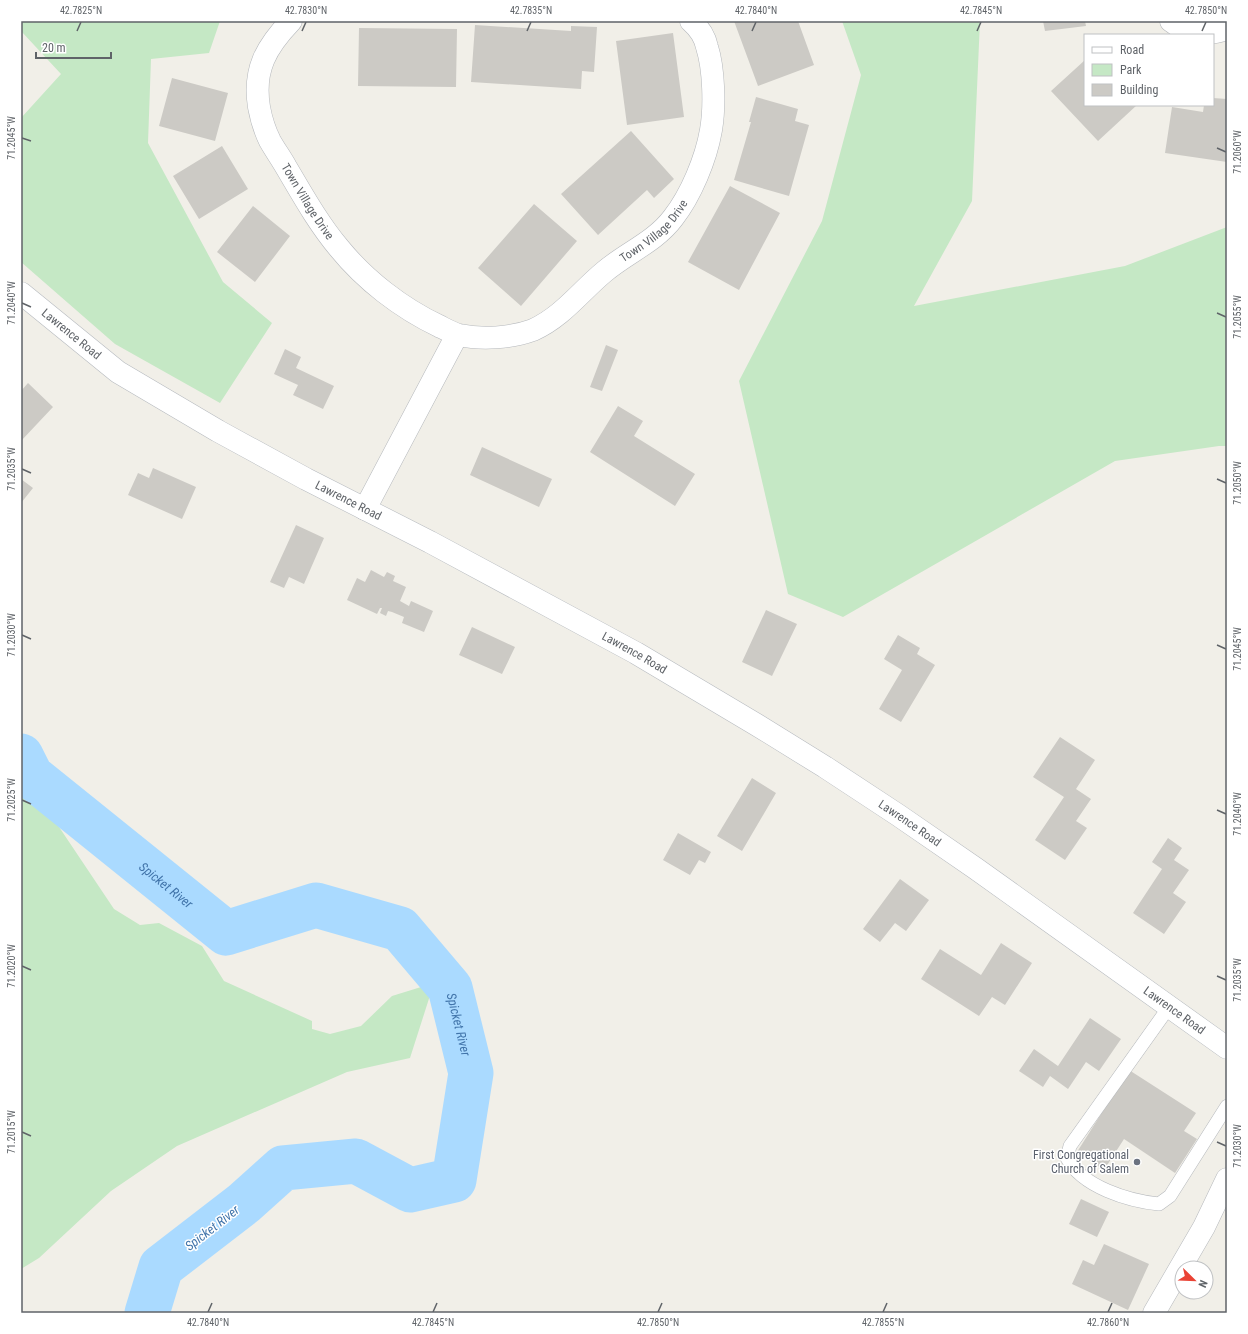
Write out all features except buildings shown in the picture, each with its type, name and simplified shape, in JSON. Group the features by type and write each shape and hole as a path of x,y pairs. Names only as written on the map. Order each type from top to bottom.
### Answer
{"street":[{"name":"Town Village Drive","path":"291,21 266,53 259,70 257,93 261,117 269,139 319,220 338,247 356,268 400,303 432,322 457,335 480,338 511,335 531,330 547,322 564,310 616,261 656,236 673,219 697,175 711,129 713,105 712,69 707,46 699,29 692,21"},
{"path":"1171,21 1187,30 1197,33 1219,32 1227,29"},
{"name":"Lawrence Road","path":"21,293 118,372 306,479 630,649 764,729 898,815 1019,899 1227,1048"},
{"path":"365,509 457,335"},
{"path":"1154,1313 1204,1227 1227,1179"}],"lane":[{"path":"1169,1007 1070,1146 1067,1158 1071,1167 1080,1176 1111,1193 1146,1203 1159,1204 1170,1196 1227,1106"}],"green space":[{"path":"21,21 220,21 209,53 151,59 148,143 223,282 272,323 220,403 115,344 21,262 21,118 61,74 21,31"},
{"path":"842,21 980,21 972,201 914,306 1125,266 1227,227 1227,446 1115,461 843,617 788,594 739,381 822,221 861,75"},
{"path":"21,792 49,812 114,909 140,925 159,923 202,946 224,981 312,1021 312,1029 330,1034 361,1026 392,996 434,983 410,1058 347,1072 177,1146 111,1191 39,1258 21,1269"}],"waterway":[{"name":"Spicket River","path":"21,756 31,776 226,933 316,905 400,929 450,988 471,1073 454,1180 410,1190 356,1161 283,1168 244,1203 161,1267 147,1313"}],"place":[{"name":"First Congregational Church of Salem","path":"1137,1162"}]}
